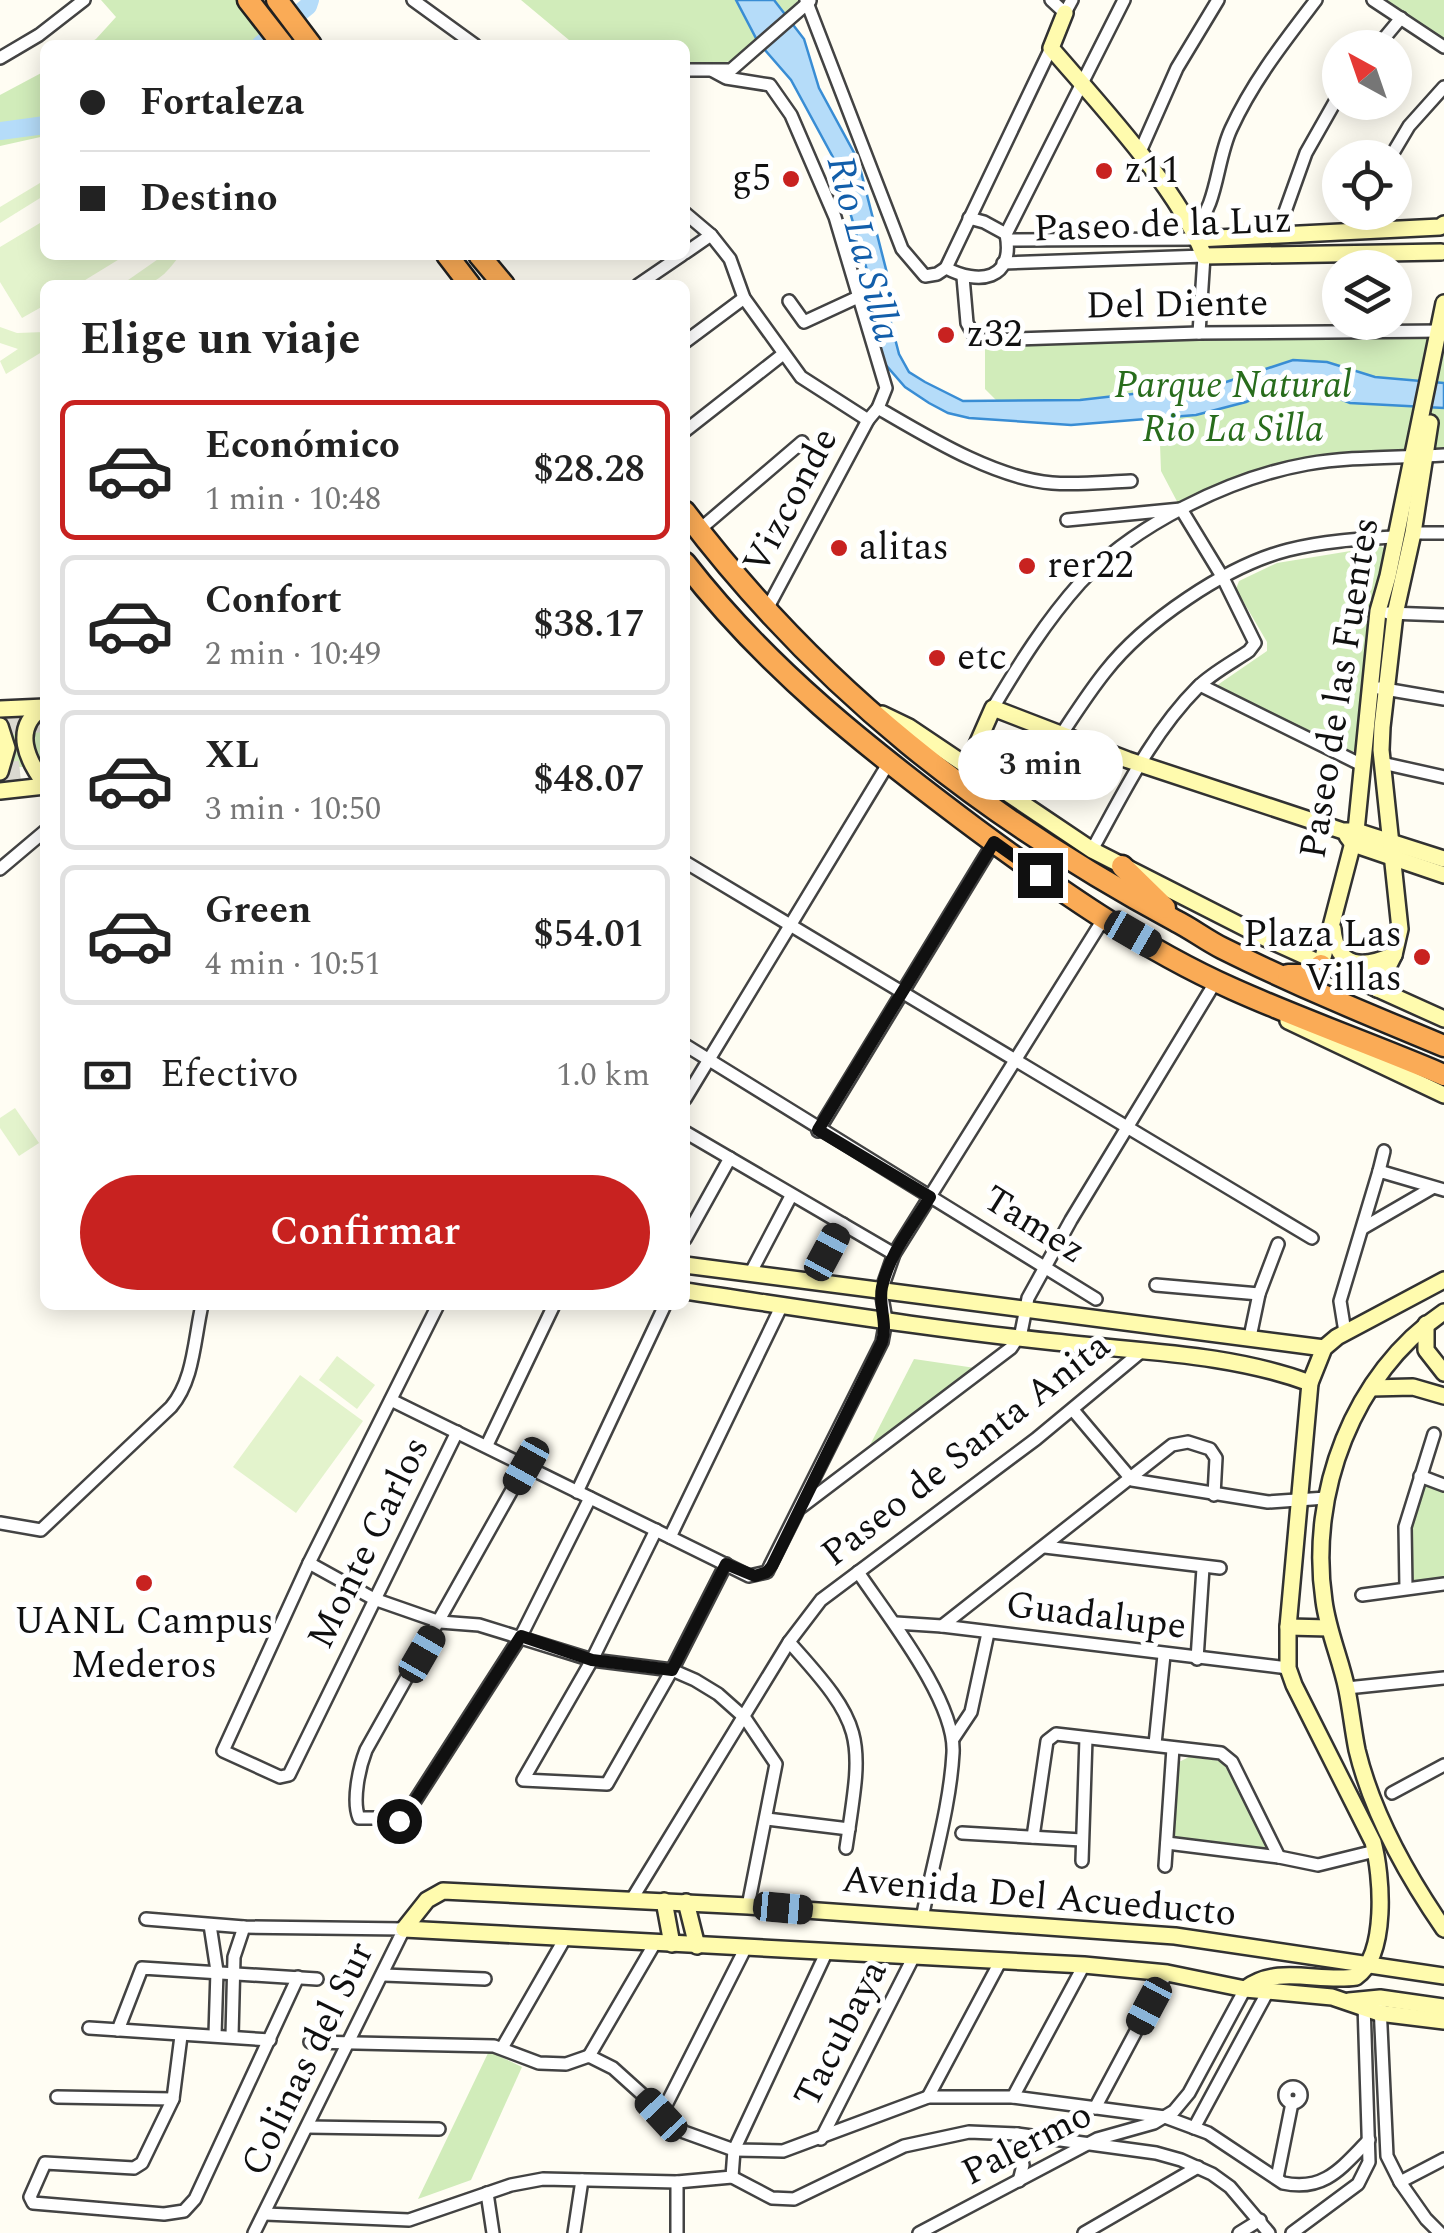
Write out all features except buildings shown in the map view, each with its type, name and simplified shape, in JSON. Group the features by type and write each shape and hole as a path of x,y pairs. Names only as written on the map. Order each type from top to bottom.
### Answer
{"highway":[{"path":"248,0 279,40"},
{"path":"281,5 308,40"},
{"path":"455,260 491,280"},
{"path":"692,532 827,674 866,709 1014,822 1108,885 1219,946 1332,1000 1444,1046"},
{"path":"692,532 694,568 784,675 888,764 994,842 1104,918 1225,985 1444,1075"},
{"path":"694,568 788,652 827,674"},
{"path":"1122,866 1181,923"},
{"path":"1281,974 1308,976 1321,965"}],"street":[{"path":"0,58 40,35 84,0"},
{"path":"413,0 467,40"},
{"path":"690,70 731,70 809,1 902,248 925,276 937,274 946,268 1052,48 1068,6 1051,0"},
{"path":"946,268 963,277 985,279 997,273 1003,263 1007,238 1124,0"},
{"path":"1139,154 1177,68 1218,0"},
{"path":"1195,234 1204,219 1226,140 1257,80 1316,0"},
{"path":"1373,0 1444,47"},
{"path":"1391,30 1401,18"},
{"path":"1052,48 1139,154 1195,234 1204,256 1199,333"},
{"path":"713,71 726,78 770,85 804,142 834,217 886,388 878,408 957,451 1018,477 1070,484 1131,481"},
{"path":"1401,140 1444,87"},
{"path":"1277,234 1306,153 1325,120"},
{"path":"690,218 711,235 730,260 744,298 800,377 868,420"},
{"path":"969,218 984,222 1007,238"},
{"path":"1442,226 1438,240 1443,254"},
{"name":"Paseo de la Luz","path":"1007,238 1277,234 1442,226"},
{"path":"690,249 711,235"},
{"name":"Paseo de la Luz","path":"1003,263 1443,254"},
{"path":"645,280 674,260"},
{"name":"Del Diente","path":"963,277 967,323 976,339 1441,331"},
{"path":"690,338 744,298"},
{"path":"788,301 804,322 856,298"},
{"name":"Paseo de las Fuentes","path":"1321,965 1351,835 1378,611 1394,537 1419,456 1436,372 1444,303"},
{"path":"690,427 782,355"},
{"name":"Paseo de las Fuentes","path":"1436,372 1444,355"},
{"name":"Vizconde","path":"766,611 878,408"},
{"path":"692,532 802,442"},
{"path":"967,768 992,708 1026,652 1083,581 1112,555 1181,509 1241,482 1306,464 1444,455"},
{"name":"Paseo de las Fuentes","path":"1377,989 1394,955 1400,929 1382,762 1385,689 1395,614 1413,533 1419,456"},
{"path":"1067,520 1181,509"},
{"path":"1092,850 1140,763 1168,723 1200,685 1255,643 1224,578 1181,509"},
{"path":"1413,533 1444,533"},
{"path":"1061,735 1106,670 1129,646 1158,620 1224,578 1284,551 1328,542 1394,537"},
{"path":"1378,611 1444,615"},
{"path":"1200,685 1362,765"},
{"path":"1368,686 1444,699"},
{"path":"0,709 40,708"},
{"path":"992,708 1351,835 1390,841 1444,859"},
{"path":"866,709 908,728 1092,850 1321,965 1444,1019"},
{"path":"40,711 31,718 24,740 27,755 40,777"},
{"path":"0,726 6,748 0,772"},
{"path":"1382,762 1444,777"},
{"path":"690,1090 888,764"},
{"path":"0,791 40,786"},
{"path":"0,869 40,835"},
{"path":"1351,835 1391,858 1444,875"},
{"path":"818,1130 994,842"},
{"path":"690,865 1312,1238"},
{"path":"391,1400 749,1576 760,1576 772,1566 882,1342 886,1320 881,1291 894,1254 1104,918"},
{"path":"1332,920 1338,947 1350,962 1367,965 1394,955"},
{"path":"798,1509 1011,1348 1046,1267 1127,1129 1225,985 1346,1051 1444,1095"},
{"name":"Tamez","path":"690,1048 1096,1299"},
{"path":"690,1135 894,1254"},
{"path":"1344,1332 1340,1301 1384,1152"},
{"path":"690,1230 730,1158"},
{"path":"1379,1171 1438,1189"},
{"path":"1363,1228 1438,1189"},
{"path":"750,1274 792,1196"},
{"path":"812,1281 842,1224"},
{"path":"1250,1337 1259,1294 1278,1244"},
{"path":"690,1266 1324,1348"},
{"path":"1292,2233 1358,2184 1370,2162 1367,2004 1375,1967 1372,1955 1381,1891 1375,1851 1288,1668 1288,1627 1310,1383 1324,1348 1344,1332 1444,1280"},
{"path":"1156,1285 1259,1294"},
{"path":"690,1293 1274,1370 1310,1383"},
{"path":"670,1536 782,1305"},
{"path":"0,1523 41,1530 171,1407 187,1380 201,1310"},
{"path":"436,1310 310,1563 374,1599 440,1622 478,1625 592,1660 672,1670 718,1694 745,1718 776,1764 748,1906"},
{"path":"487,1444 552,1310"},
{"path":"578,1492 664,1310"},
{"path":"1444,1312 1387,1362 1340,1450 1326,1498 1321,1567 1328,1628 1347,1688 1364,1775 1402,1858 1444,1929"},
{"path":"1426,1324 1426,1350 1444,1373"},
{"path":"1274,1370 1297,1359 1300,1345"},
{"name":"Paseo de Santa Anita","path":"632,1899 789,1642 821,1600 1073,1410 1142,1351"},
{"path":"1370,1388 1412,1387 1444,1396"},
{"path":"1073,1410 1132,1480 1268,1502 1326,1498"},
{"name":"Monte Carlos","path":"310,1563 222,1750 280,1777 287,1777 457,1432"},
{"path":"1406,1588 1405,1527 1434,1434"},
{"path":"942,1626 1166,1450 1188,1442 1206,1446 1214,1454 1214,1495"},
{"path":"526,1466 361,1764 357,1817 401,1820 521,1636 590,1498"},
{"path":"1420,1476 1444,1485"},
{"path":"656,1530 592,1660 522,1780 606,1785 672,1670 726,1564"},
{"path":"1046,1546 1220,1568"},
{"path":"1197,1658 1203,1568"},
{"path":"858,1572 896,1623 924,1671 952,1739 954,1753 922,1919"},
{"path":"1362,1595 1444,1584"},
{"name":"Guadalupe","path":"896,1623 1288,1668"},
{"path":"1288,1627 1328,1628"},
{"path":"952,1739 971,1712 988,1633"},
{"path":"789,1642 826,1682 854,1729 859,1751 846,1848"},
{"path":"1154,1744 1164,1655"},
{"path":"1347,1688 1444,1678"},
{"path":"1033,1837 1047,1740 1056,1734 1226,1756 1280,1856"},
{"path":"1082,1861 1086,1738"},
{"path":"1165,1866 1174,1748"},
{"path":"1330,1758 1357,1748"},
{"path":"1392,1793 1444,1765"},
{"path":"767,1819 849,1830"},
{"path":"962,1834 1082,1840"},
{"path":"1168,1843 1280,1856 1318,1866 1375,1851"},
{"name":"Avenida Del Acueducto","path":"404,1930 427,1900 443,1891 632,1899 1175,1936 1444,1976"},
{"path":"664,1901 672,1944"},
{"path":"686,1902 697,1946"},
{"path":"692,1927 711,1904"},
{"name":"Avenida Del Acueducto","path":"146,1919 1084,1966 1167,1973 1245,1989 1367,2004 1444,2021"},
{"path":"210,1925 217,1971 215,2036"},
{"path":"232,2036 232,1972 244,1926"},
{"name":"Colinas del Sur","path":"254,2233 404,1930"},
{"path":"502,2048 564,1940"},
{"path":"310,2042 348,2046 474,2044 502,2048 539,2062 566,2064 589,2056 655,1943"},
{"path":"661,2115 746,1947"},
{"path":"214,1948 236,1948"},
{"path":"732,2177 734,2150 827,1951"},
{"name":"Tacubaya","path":"821,2140 914,1956"},
{"path":"928,2098 1000,1962"},
{"path":"1013,2097 1084,1966"},
{"path":"1165,2117 1190,2093 1245,1989 1260,1977 1356,1977 1375,1967"},
{"path":"118,2030 142,1968 317,1979"},
{"path":"1094,2108 1167,1973"},
{"path":"384,1974 485,1979"},
{"path":"180,2036 173,2099 139,2166 45,2162 31,2202 164,2214 184,2211 195,2199 298,1977"},
{"path":"1194,2128 1268,1991"},
{"path":"1367,2004 1387,2156 1400,2182 1440,2233"},
{"name":"Avenida Del Acueducto","path":"1367,2004 1444,2007"},
{"path":"88,2028 270,2040"},
{"path":"589,2056 613,2068 684,2132 734,2150 783,2152 928,2098 1013,2097 1165,2117 1236,2149 1277,2178 1298,2186 1324,2181 1369,2140"},
{"path":"57,2097 173,2099"},
{"path":"1277,2178 1292,2103"},
{"name":"Palermo","path":"919,2233 1097,2139 1165,2117"},
{"path":"308,2128 439,2129"},
{"path":"265,2214 408,2220 543,2179 678,2182 732,2177 772,2198 794,2199 904,2146 970,2132 1018,2134 1156,2154 1198,2167 1230,2188 1269,2233"},
{"path":"1018,2134 1023,2164 1019,2181"},
{"path":"1400,2182 1444,2160"},
{"path":"1084,2233 1198,2167"},
{"path":"574,2233 582,2180"},
{"path":"677,2233 678,2182"},
{"path":"487,2193 493,2233"},
{"path":"1239,2233 1260,2220"}],"green space":[{"path":"101,0 236,0 266,40 94,40 116,17"},
{"path":"521,0 799,0 733,61 690,66 690,40 569,40"},
{"path":"1380,0 1444,0 1444,40"},
{"path":"40,74 40,137 0,146 0,95"},
{"path":"40,183 40,198 0,223 0,207"},
{"path":"40,223 40,260 118,260 85,280 40,280 40,308 22,318 0,282 0,247"},
{"path":"157,260 176,260 155,280 128,280"},
{"path":"0,327 17,333 40,332 40,353 6,374 0,361 18,349 0,343"},
{"name":"Parque Natural Rio La Silla","path":"1412,334 1444,334 1444,452 1306,464 1181,509 1161,471 1158,390 1016,403 997,401 985,389 985,340 1322,336 1322,340 1412,340"},
{"path":"1381,546 1387,551 1370,626 1359,749 1351,752 1219,693 1216,686 1267,651 1267,642 1236,589 1239,581 1277,563"},
{"path":"40,715 40,768 0,766 0,727"},
{"path":"15,1108 39,1143 19,1156 0,1128 0,1118"},
{"path":"337,1356 375,1385 357,1409 319,1380"},
{"path":"914,1359 982,1369 871,1453 868,1449"},
{"path":"300,1375 363,1421 296,1513 233,1467"},
{"path":"1420,1476 1444,1485 1444,1584 1406,1588 1405,1545"},
{"path":"1189,1757 1221,1761 1227,1767 1267,1841 1266,1851 1170,1841 1177,1763"},
{"path":"489,2051 522,2067 471,2180 418,2199"}],"water":[{"name":"Río La Silla","path":"736,0 774,0 804,39 819,88 858,160 889,281 891,323 899,354 909,372 925,382 963,401 1080,400 1220,384 1293,360 1327,362 1375,377 1444,383 1444,408 1350,403 1307,386 1294,385 1196,415 1071,425 969,418 929,403 905,387 885,364 872,325 874,302 869,277 835,161 791,80 758,42"}],"waterway":[{"path":"266,40 308,6 310,0"},
{"path":"0,131 40,126"}],"tunnel":[{"path":"0,725 40,722"},
{"path":"0,773 40,769"}],"place":[{"name":"z11","path":"1104,171"},
{"name":"g5","path":"791,179"},
{"name":"z32","path":"946,335"},
{"name":"alitas","path":"839,548"},
{"name":"rer22","path":"1027,566"},
{"name":"etc","path":"937,658"},
{"name":"Plaza Las Villas","path":"1422,957"},
{"name":"UANL Campus Mederos","path":"144,1583"}],"route":[{"path":"399,1821 521,1636 592,1660 672,1670 726,1564 749,1576 760,1576 772,1566 882,1342 886,1320 881,1291 887,1272 930,1197 818,1130 994,842 1040,875"}]}
